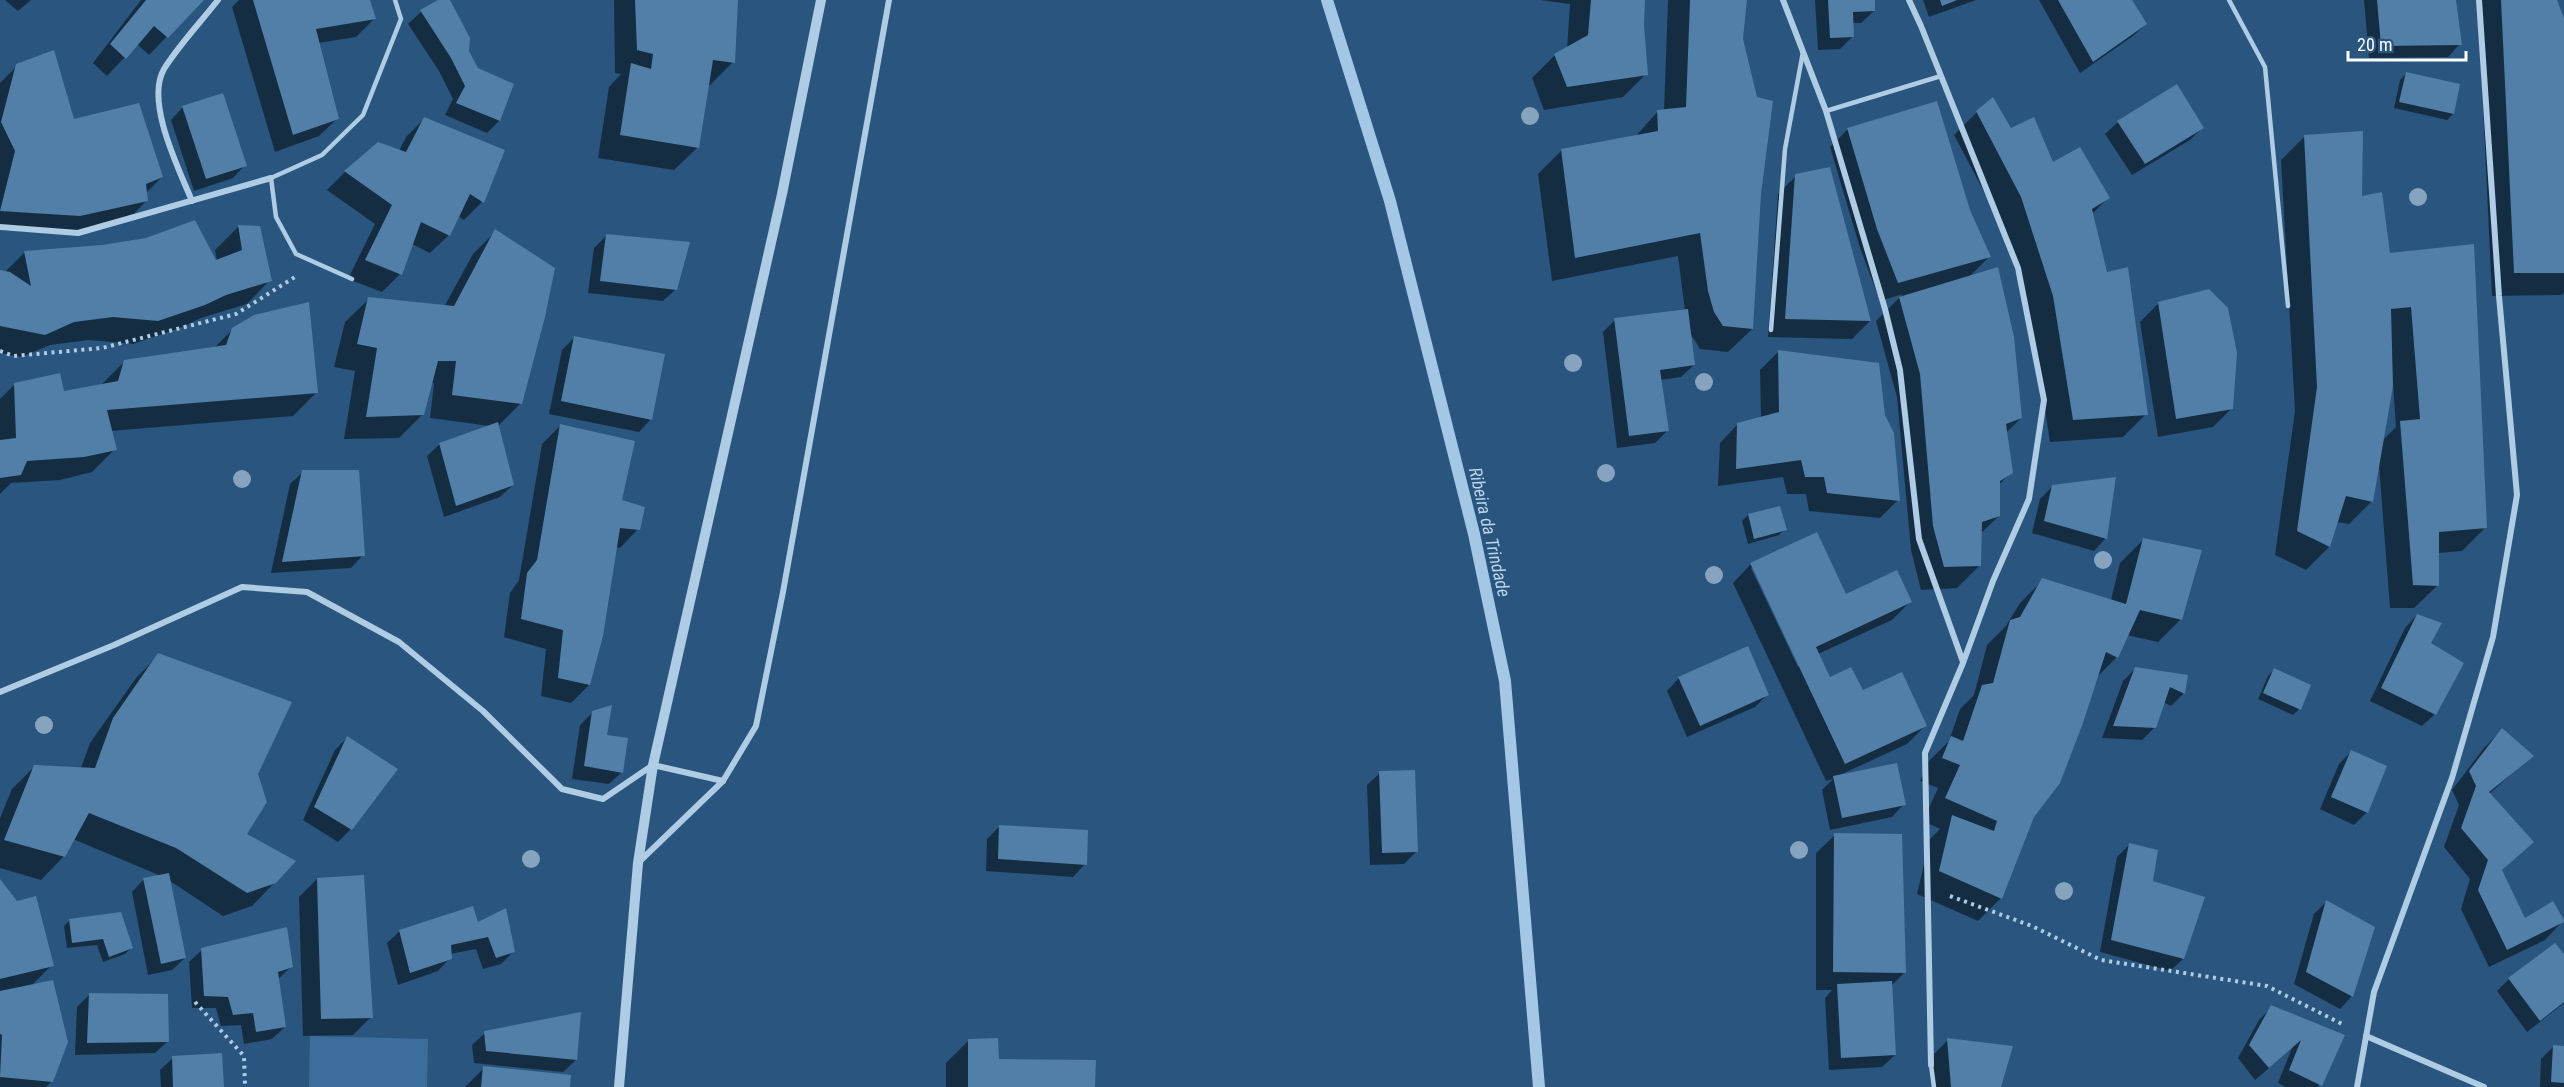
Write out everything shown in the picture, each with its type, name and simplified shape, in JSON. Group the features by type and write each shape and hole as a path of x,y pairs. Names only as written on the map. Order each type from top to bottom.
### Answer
{"street":[{"path":"192,201 164,130 159,92 163,71 218,0"},
{"path":"619,1087 638,863 653,765 782,194 821,0"},
{"path":"638,863 723,782 756,726 783,592 889,0"},
{"path":"1783,0 1826,111 1885,309 1900,370 1919,539 1963,663"},
{"path":"1909,0 2018,268 2044,399 2029,500 1993,581 1963,663 1925,753 1931,1065"},
{"path":"2357,1087 2374,992 2452,778 2493,637 2517,495 2499,296 2479,0"},
{"path":"0,227 78,232 271,178"},
{"path":"0,692 114,645 242,587 307,592 399,642 483,711 562,789 603,799 653,765 723,782"},
{"path":"2366,1036 2484,1087"}],"lane":[{"path":"352,279 296,254 276,217 271,178 322,155 363,115 400,18 395,0"},
{"path":"2229,0 2265,66 2288,306"},
{"path":"1771,330 1785,149 1803,52"},
{"path":"1826,111 1941,76"},
{"path":"1931,1065 1934,1087"}],"path":[{"path":"0,351 14,356 102,348 236,314 318,264"},
{"path":"1928,888 2032,926 2101,960 2267,986 2366,1036"},
{"path":"195,1002 244,1056 245,1087"}],"shaded area":[{"path":"310,1036 428,1039 427,1087 309,1087"}],"building":[{"path":"146,0 204,0 168,38 154,26 126,59 110,44"},
{"path":"253,0 370,0 376,19 316,29 339,119 293,135"},
{"path":"438,0 450,0 470,38 469,51 478,68 514,84 500,121 456,103 465,86 451,58 420,10"},
{"path":"635,0 738,0 735,63 713,60 699,148 620,135 631,63 651,69 653,54 637,50"},
{"path":"1591,0 1645,0 1644,25 1648,75 1567,87 1554,54 1588,35"},
{"path":"1690,0 1747,0 1743,39 1757,97 1773,101 1761,194 1753,329 1723,326 1714,312 1708,291 1700,233 1575,258 1561,149 1658,131 1657,110 1686,107"},
{"path":"1828,0 1875,0 1875,11 1853,12 1854,37 1830,38"},
{"path":"1940,0 1957,0 1942,6"},
{"path":"2058,0 2132,0 2147,24 2093,62"},
{"path":"2377,0 2456,0 2462,45 2381,46"},
{"path":"2501,0 2557,0 2564,18 2564,273 2514,273"},
{"path":"54,50 74,119 139,103 163,177 146,184 148,201 80,216 0,211 15,151 1,122 16,64"},
{"path":"2406,72 2460,84 2454,114 2399,102"},
{"path":"2177,84 2204,128 2145,164 2117,121"},
{"path":"223,93 247,166 206,179 182,106"},
{"path":"1993,97 2011,128 2034,117 2053,162 2080,147 2110,198 2092,209 2107,272 2128,267 2148,415 2073,420 2053,296 2021,197 1976,111"},
{"path":"1937,101 1970,210 1991,257 1898,283 1877,229 1847,128"},
{"path":"424,117 505,150 484,203 470,194 450,236 421,222 402,275 365,260 392,205 344,171 378,142 406,152"},
{"path":"2363,131 2362,196 2382,192 2390,253 2474,244 2487,528 2439,532 2439,586 2413,585 2400,421 2420,419 2411,307 2391,309 2393,386 2373,502 2346,496 2330,547 2297,531 2317,387 2304,135"},
{"path":"1830,167 1871,321 1785,319 1795,174"},
{"path":"195,220 216,260 242,250 238,225 260,226 272,281 226,295 205,305 158,321 113,317 74,322 45,335 0,326 0,270 10,272 31,286 24,251 102,245 146,238"},
{"path":"495,229 555,268 545,317 522,404 452,395 456,361 438,361 424,415 366,417 377,348 357,344 368,297 454,306"},
{"path":"606,234 690,242 677,290 600,281"},
{"path":"1998,267 2014,337 2022,418 2006,424 2013,473 2000,481 2000,516 1982,522 1981,566 1944,567 1933,526 1920,374 1899,297"},
{"path":"2209,289 2228,308 2237,353 2233,409 2176,419 2158,302"},
{"path":"309,302 318,393 107,410 117,450 84,457 27,461 21,475 0,478 0,440 16,438 14,383 60,373 64,391 118,381 124,360 226,345 232,328 254,315"},
{"path":"1688,309 1695,365 1660,370 1669,431 1629,436 1614,318"},
{"path":"574,336 665,354 652,420 561,401"},
{"path":"1778,350 1879,363 1885,415 1894,433 1900,501 1827,493 1824,477 1805,477 1801,460 1736,469 1737,423 1779,412"},
{"path":"498,422 514,485 456,506 439,443"},
{"path":"560,424 635,441 622,500 645,507 640,530 620,528 603,636 590,685 558,678 563,630 521,619 527,573 537,560"},
{"path":"302,470 359,470 365,556 282,562"},
{"path":"2116,477 2107,539 2044,521 2052,485"},
{"path":"1780,506 1787,530 1754,539 1748,514"},
{"path":"1817,532 1846,594 1897,570 1912,602 1816,647 1830,677 1851,667 1863,690 1902,672 1927,726 1845,764 1750,563"},
{"path":"2143,538 2202,550 2182,620 2140,610 2118,658 2106,652 2083,723 2060,783 2034,817 2002,899 1939,871 1952,815 1994,831 1997,821 1945,798 1960,765 1942,758 1951,736 1963,741 1982,685 1993,683 2010,620 2020,617 2042,578 2126,604"},
{"path":"2417,614 2442,623 2431,643 2464,663 2436,715 2381,688"},
{"path":"1748,646 1769,695 1700,726 1678,677"},
{"path":"158,653 292,702 258,774 267,802 247,834 296,861 276,883 247,893 176,848 89,813 65,857 4,840 34,765 95,768 113,718"},
{"path":"2135,667 2188,675 2185,694 2170,687 2156,728 2113,726"},
{"path":"2274,668 2311,685 2301,710 2263,693"},
{"path":"612,705 607,735 628,738 623,773 584,766 592,711"},
{"path":"2502,728 2534,756 2489,792 2534,842 2502,870 2525,918 2553,901 2564,920 2507,950 2478,890 2488,860 2461,828 2476,786 2469,771"},
{"path":"347,736 398,769 352,830 314,807"},
{"path":"2351,750 2387,766 2368,813 2331,797"},
{"path":"1897,763 1906,805 1842,818 1833,776"},
{"path":"1415,770 1418,852 1382,853 1379,771"},
{"path":"999,825 1088,830 1087,865 998,859"},
{"path":"1834,833 1902,834 1906,973 1833,972"},
{"path":"2129,843 2158,850 2153,881 2205,897 2184,959 2111,940"},
{"path":"169,873 186,958 161,964 143,878"},
{"path":"364,875 373,1018 321,1019 317,878"},
{"path":"0,879 17,901 36,896 54,966 0,979"},
{"path":"2326,900 2375,927 2353,997 2306,972"},
{"path":"473,906 478,922 506,908 515,952 496,958 488,937 451,945 452,959 410,973 399,930"},
{"path":"121,912 133,948 109,957 103,939 72,943 69,919"},
{"path":"287,927 293,967 278,972 286,1027 256,1032 253,1013 233,1015 228,997 204,996 201,948"},
{"path":"2555,943 2564,954 2564,1002 2540,1021 2508,978"},
{"path":"53,980 68,1042 53,1082 0,1077 2,1035 0,1034 0,991"},
{"path":"1892,981 1896,1055 1841,1058 1837,984"},
{"path":"89,993 168,994 169,1042 87,1043"},
{"path":"2271,1005 2345,1035 2322,1086 2289,1070 2301,1040 2269,1068 2249,1045"},
{"path":"581,1012 577,1060 486,1051 484,1031"},
{"path":"998,1038 999,1059 1096,1060 1095,1087 968,1087 968,1039"},
{"path":"1947,1038 2013,1046 2001,1087 1951,1087"},
{"path":"2553,1045 2564,1046 2564,1083 2551,1082"},
{"path":"222,1053 224,1087 173,1087 172,1056"},
{"path":"483,1066 571,1075 570,1087 481,1087"}],"waterway":[{"name":"Ribeira da Trindade","path":"1327,0 1390,201 1474,534 1505,681 1539,1087"}]}
